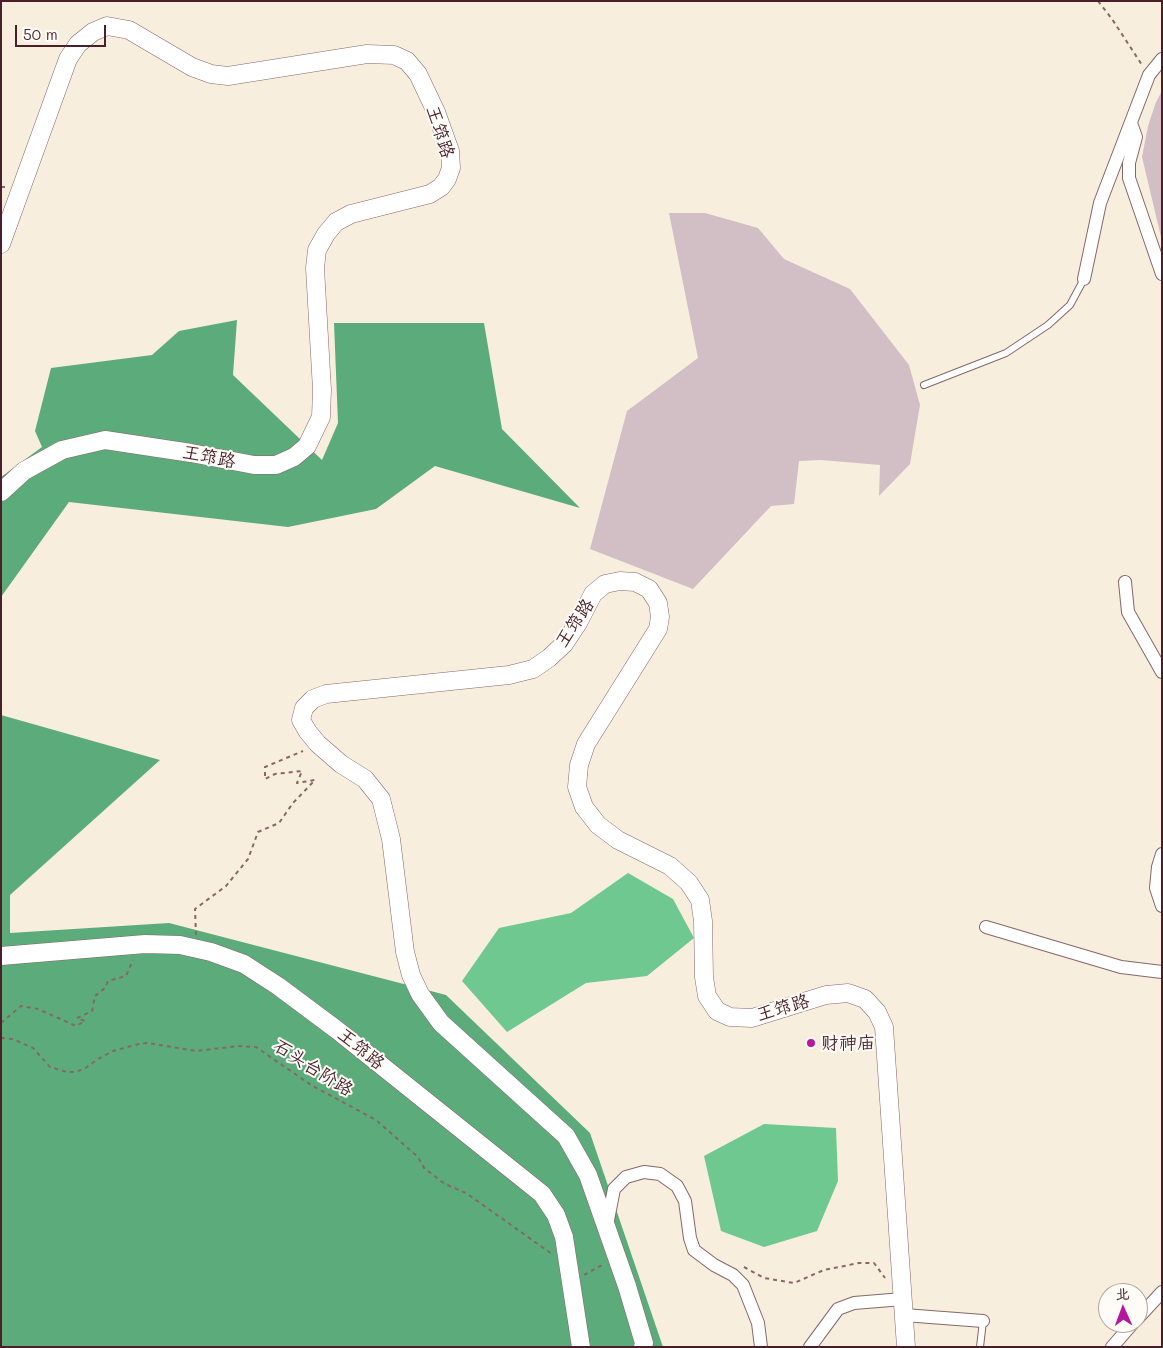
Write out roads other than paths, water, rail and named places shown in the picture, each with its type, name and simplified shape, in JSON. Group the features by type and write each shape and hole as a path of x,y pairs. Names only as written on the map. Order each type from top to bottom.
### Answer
{"main road":[{"name":"王筇路","path":"1,244 68,59 78,44 93,32 107,26 129,30 192,67 211,74 228,76 367,54 394,55 407,61 418,74 436,112 450,151 451,168 447,179 440,187 430,194 351,214 336,222 326,234 317,250 315,268 322,390 321,418 307,446 294,457 276,465 254,465 105,440 62,450 24,471 1,492"},
{"name":"王筇路","path":"643,1347 644,1343 633,1305 588,1175 566,1136 441,1023 420,994 411,975 404,952 391,840 381,799 365,779 340,764 318,744 301,720 304,708 313,699 326,694 509,675 533,669 564,644 578,623 593,594 605,584 620,581 635,582 649,589 658,603 660,617 658,629 586,744 579,766 577,788 584,807 598,825 618,840 670,866 689,883 700,900 703,921 704,977 707,996 717,1011 730,1017 752,1018 826,996 848,993 865,999 878,1012 884,1027 901,1305 906,1347"},
{"name":"王筇路","path":"1,956 141,945 180,945 211,952 244,964 278,986 337,1030 542,1194 556,1214 564,1237 581,1347"}],"street":[{"path":"1084,279 1100,203 1150,75 1162,59"},
{"path":"1131,123 1136,137 1129,163 1129,178 1162,274"},
{"path":"1125,582 1128,612 1162,672"},
{"path":"1162,854 1158,867 1156,888 1162,906"},
{"path":"986,927 1121,967 1162,972"},
{"path":"606,1225 614,1189 626,1177 644,1172 660,1174 677,1186 685,1201 690,1238 694,1250 714,1265 733,1275 743,1285 758,1323 761,1347"},
{"path":"1148,1307 1162,1292"},
{"path":"810,1347 838,1309 854,1303 901,1305 983,1321"},
{"path":"1112,1347 1124,1333"}],"lane":[{"path":"924,385 1006,353 1048,325 1070,305 1084,279"},
{"path":"980,1347 983,1321"}],"place":[{"name":"财神庙","path":"811,1043"}]}
